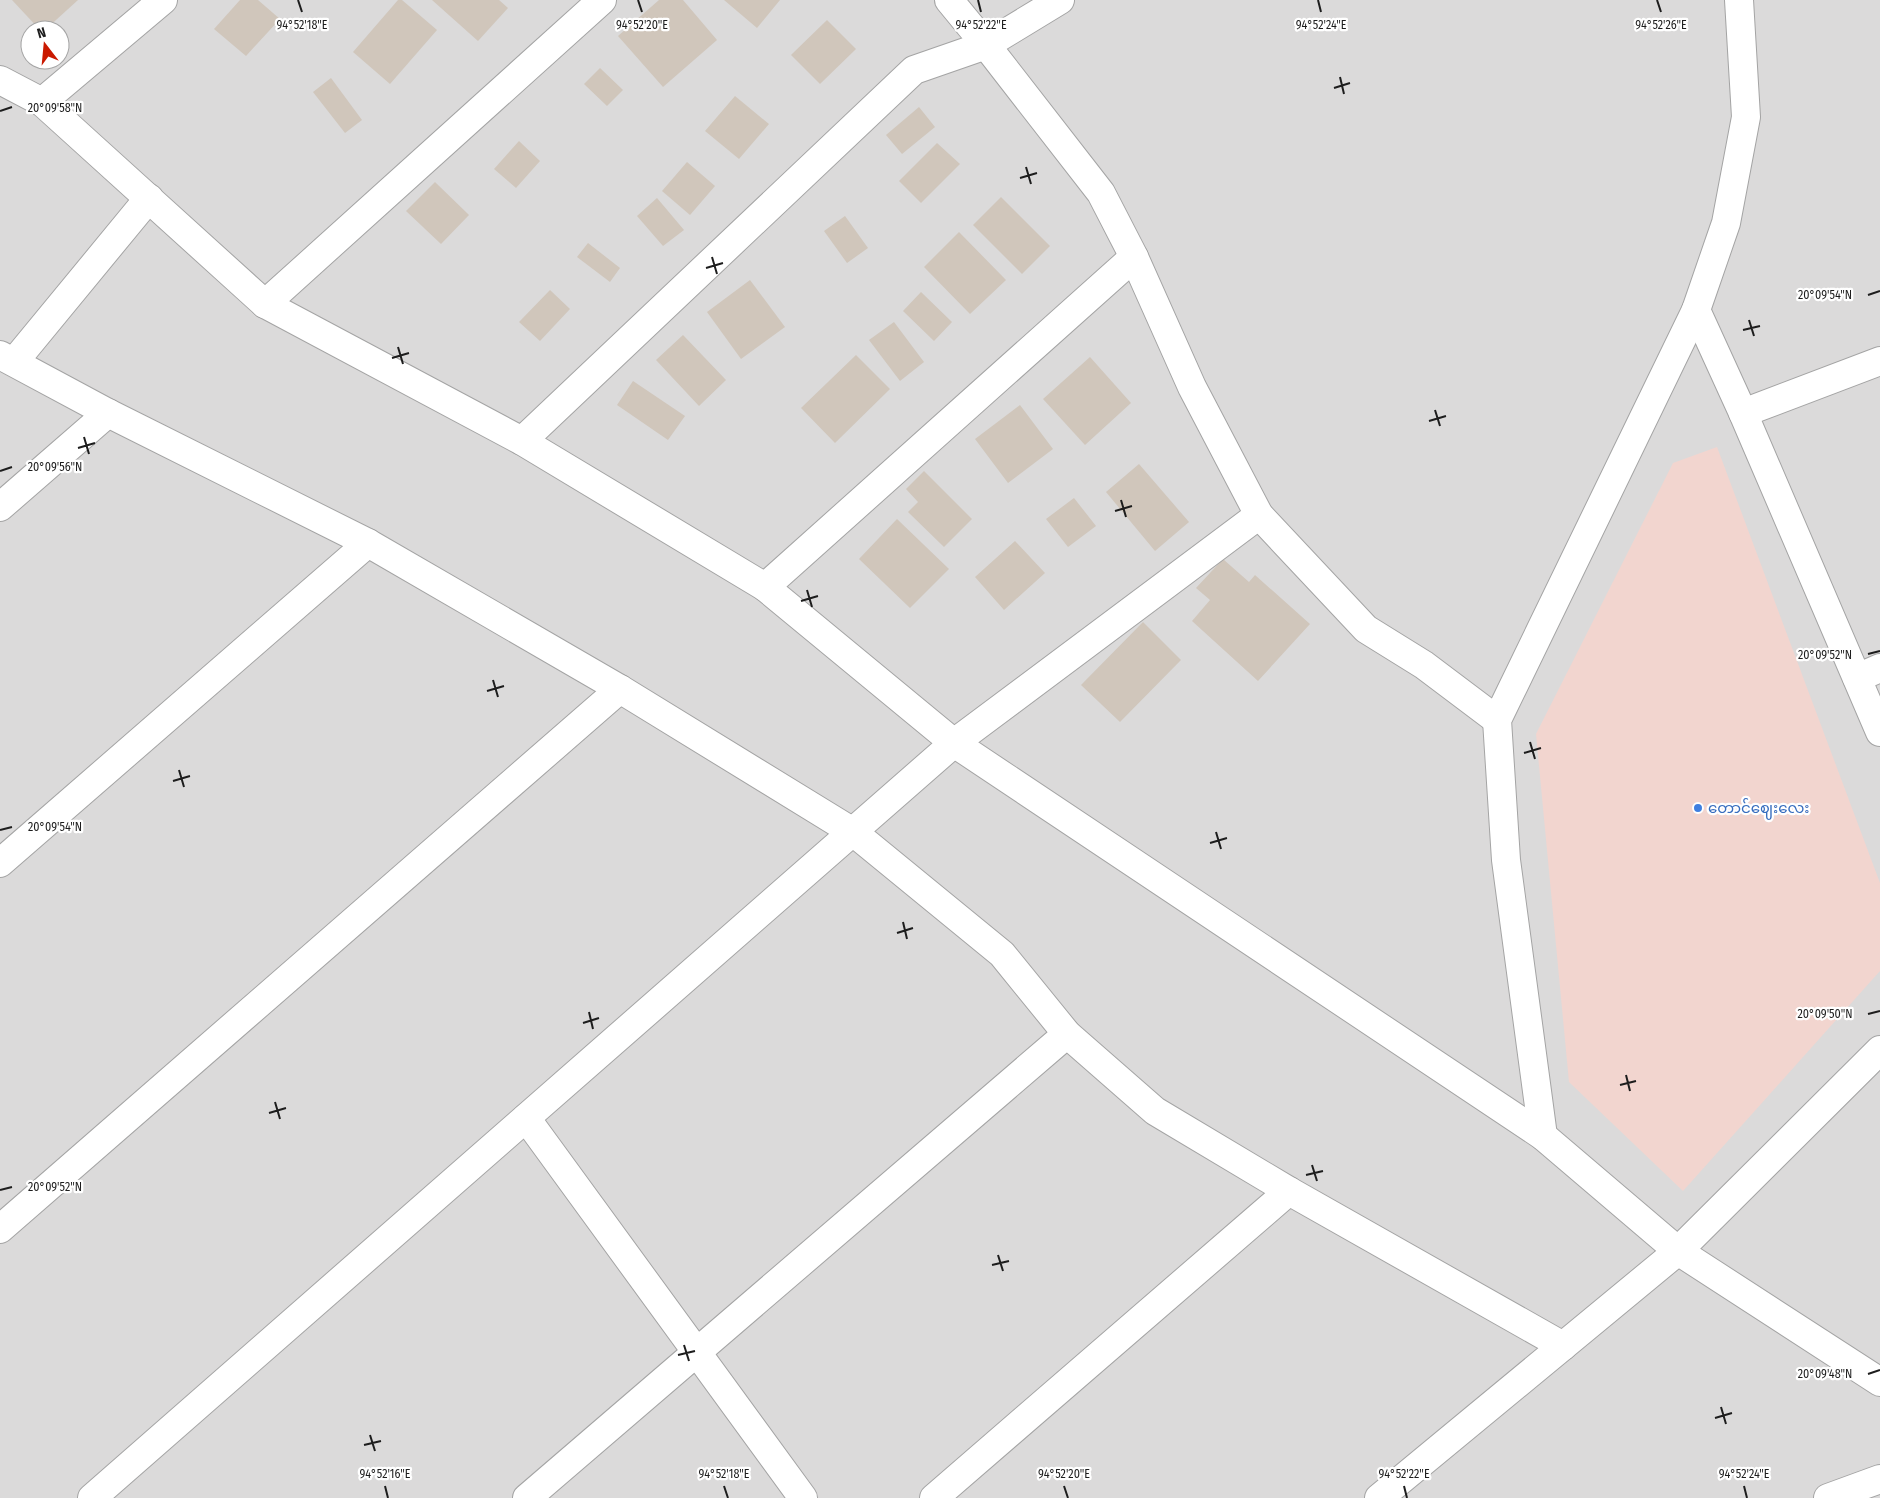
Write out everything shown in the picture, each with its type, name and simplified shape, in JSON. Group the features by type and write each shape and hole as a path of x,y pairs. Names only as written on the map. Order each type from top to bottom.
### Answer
{"street":[{"path":"42,102 164,0"},
{"path":"265,304 602,0"},
{"path":"949,0 1101,194 1134,257 1192,387 1259,515 1366,630 1424,665 1498,720"},
{"path":"522,441 914,70 986,45 1060,0"},
{"path":"1543,1136 1506,860 1498,720 1696,310 1726,223 1746,117 1740,0"},
{"path":"0,80 42,102 265,304 522,441 765,587 954,743 1543,1136 1678,1251 1880,1382"},
{"path":"149,198 7,358 108,413 368,543 620,689 853,832 1002,954 1067,1034 1155,1111 1290,1191 1563,1346"},
{"path":"765,587 1134,257"},
{"path":"1696,310 1743,413 1868,673 1880,732"},
{"path":"1743,413 1880,361"},
{"path":"0,507 108,413"},
{"path":"92,1498 954,743 1259,515"},
{"path":"0,862 368,543"},
{"path":"0,1229 620,689"},
{"path":"527,1498 1067,1034"},
{"path":"1379,1498 1678,1251 1880,1050"},
{"path":"526,1118 696,1353 804,1498"},
{"path":"934,1498 1290,1191"},
{"path":"1828,1498 1880,1479"}],"shaded area":[{"path":"0,0 1880,0 1880,1498 0,1498"},
{"name":"တောင်ဈေးလေး","path":"1717,447 1880,883 1880,971 1683,1191 1569,1082 1536,734 1673,463"}],"building":[{"path":"12,0 78,0 56,20 31,20"},
{"path":"240,0 258,0 280,19 246,56 214,29"},
{"path":"398,0 402,0 437,30 390,84 353,52"},
{"path":"432,0 499,0 508,8 478,41"},
{"path":"659,0 683,0 717,40 663,87 618,36"},
{"path":"724,0 780,0 757,28"},
{"path":"827,20 856,49 820,84 791,55"},
{"path":"600,68 623,90 607,106 584,84"},
{"path":"331,78 362,120 345,133 313,92"},
{"path":"735,96 769,124 739,159 705,131"},
{"path":"919,107 935,127 902,154 886,135"},
{"path":"519,141 540,161 516,188 494,169"},
{"path":"937,143 960,164 921,203 899,181"},
{"path":"687,162 715,186 690,215 662,191"},
{"path":"435,182 469,215 441,244 406,211"},
{"path":"1001,197 1050,246 1022,274 973,225"},
{"path":"657,198 684,230 663,246 637,216"},
{"path":"845,216 868,248 847,263 824,231"},
{"path":"959,232 1006,280 970,314 924,267"},
{"path":"588,243 620,268 610,282 577,257"},
{"path":"750,280 785,327 741,359 707,312"},
{"path":"550,290 570,309 540,341 519,322"},
{"path":"921,292 952,322 934,341 903,311"},
{"path":"894,322 924,362 900,381 869,340"},
{"path":"683,335 726,380 699,406 656,360"},
{"path":"856,355 890,389 835,443 801,408"},
{"path":"1090,357 1131,403 1085,445 1043,399"},
{"path":"633,381 685,416 668,440 617,405"},
{"path":"1020,405 1053,449 1008,483 975,439"},
{"path":"1139,464 1189,522 1155,551 1106,492"},
{"path":"924,471 972,519 944,547 908,512 918,502 906,489"},
{"path":"1074,498 1096,526 1068,547 1046,519"},
{"path":"897,519 949,569 910,608 859,559"},
{"path":"1015,541 1045,573 1004,610 975,577"},
{"path":"1223,559 1249,582 1255,575 1310,624 1258,681 1192,621 1210,600 1196,588"},
{"path":"1143,622 1181,660 1120,722 1081,685"}],"place":[{"name":"တောင်ဈေးလေး","path":"1698,808"}]}
